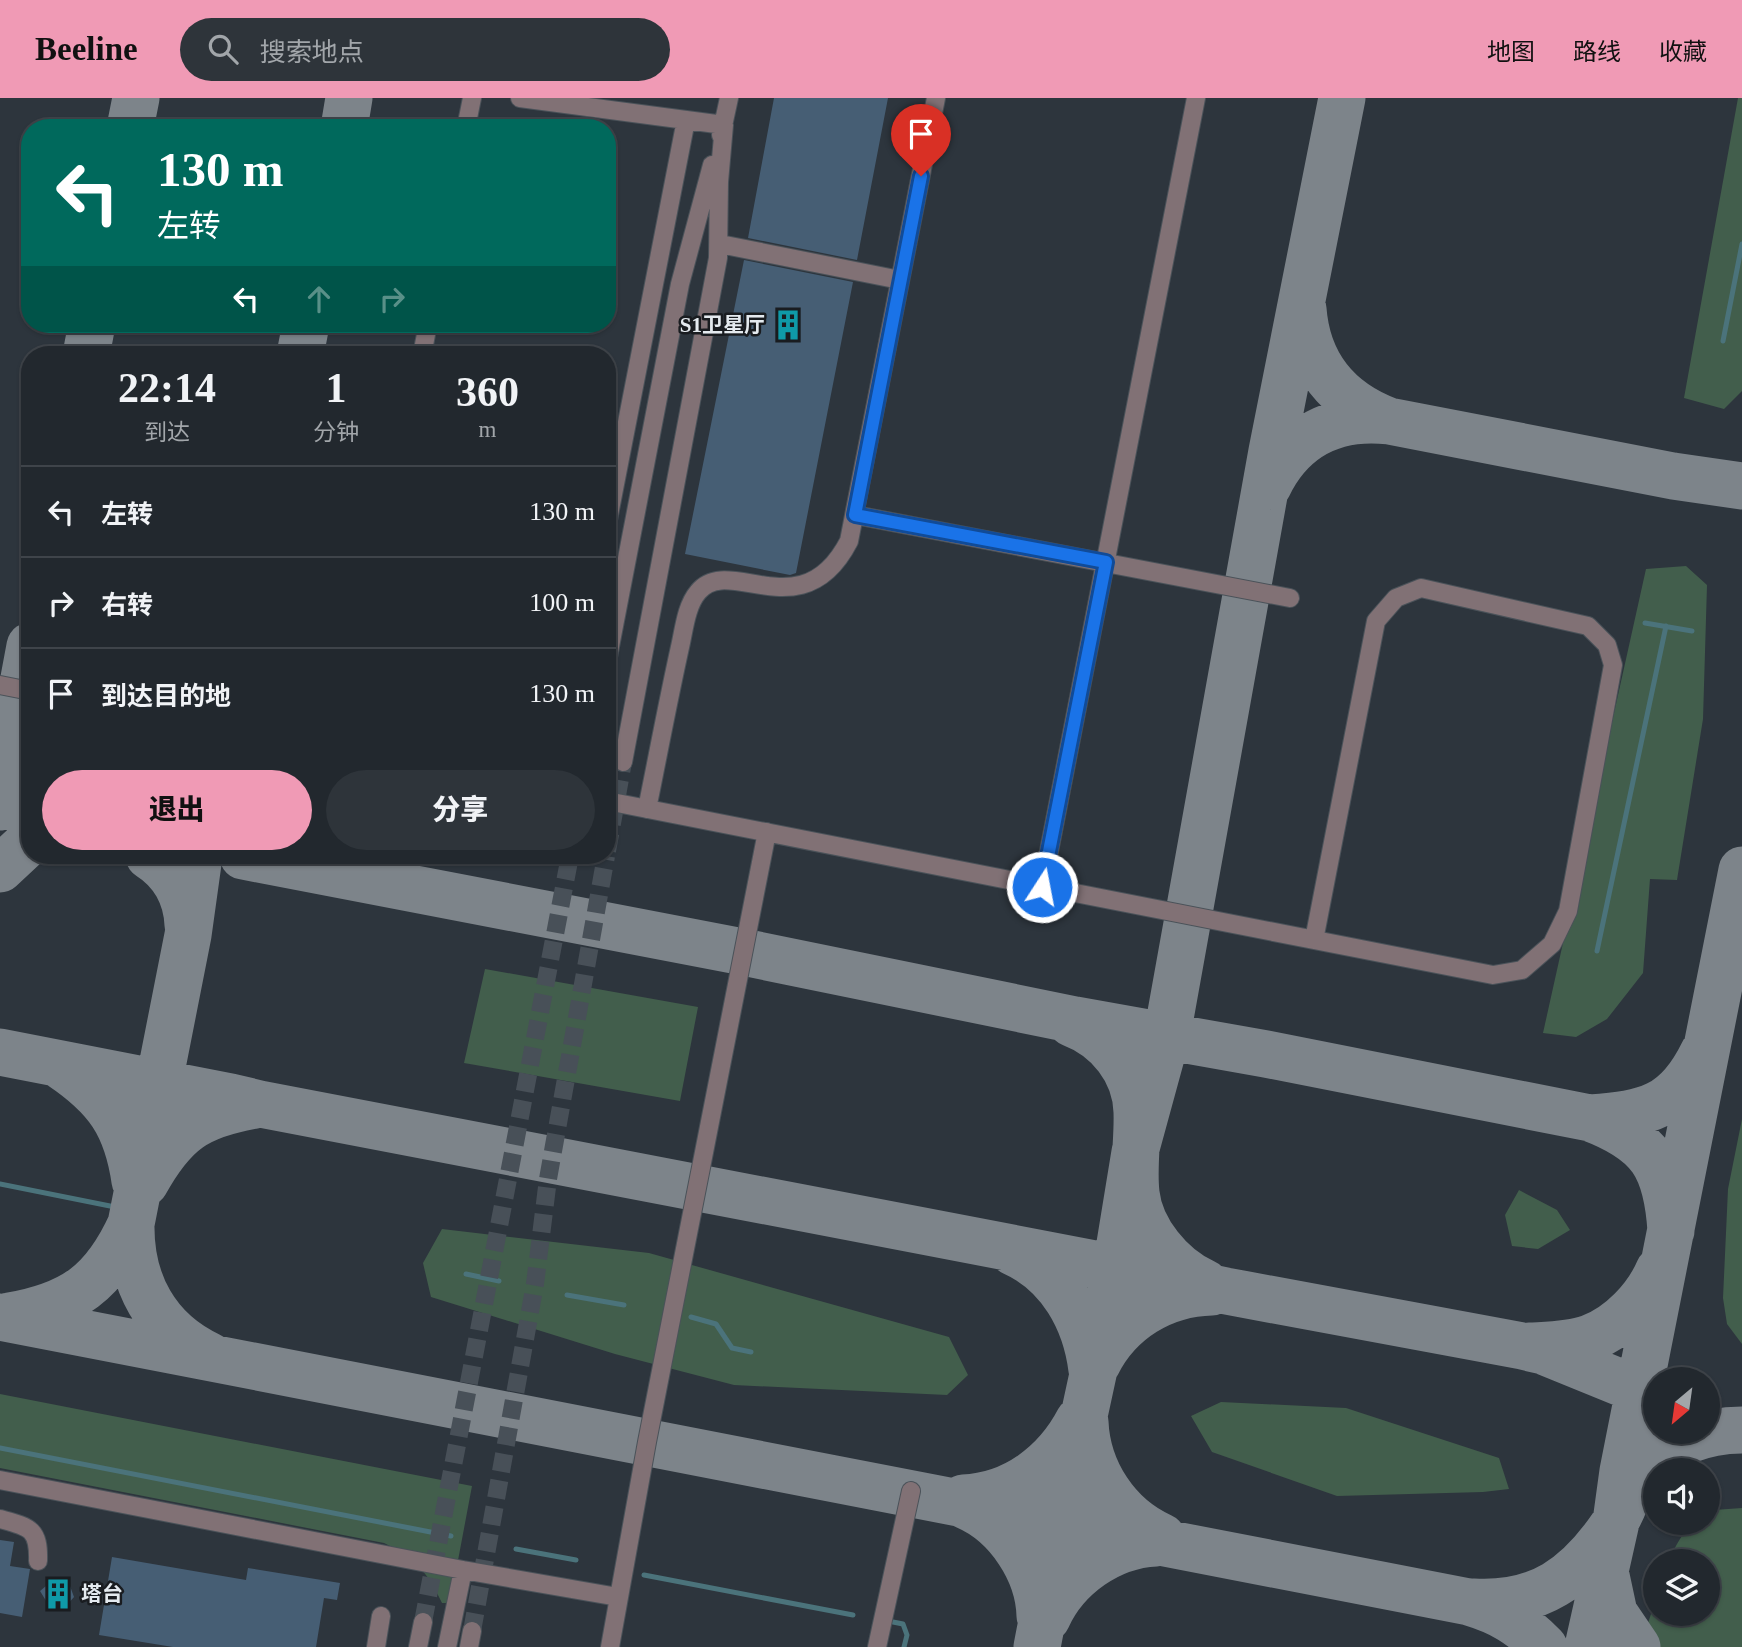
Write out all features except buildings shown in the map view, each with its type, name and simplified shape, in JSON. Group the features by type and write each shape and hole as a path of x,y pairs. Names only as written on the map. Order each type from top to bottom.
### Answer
{"lane":[{"path":"468,119 472,98"},
{"path":"520,98 724,125"},
{"path":"616,615 680,284 729,98"},
{"path":"647,809 691,601 706,583 726,579 772,588 815,581 826,575 842,556 849,541 936,98"},
{"path":"1042,887 1196,98"},
{"path":"616,479 686,120"},
{"path":"623,762 720,244 719,182 724,125"},
{"path":"720,244 900,280"},
{"path":"855,515 1290,598"},
{"path":"616,803 1042,887 1493,975 1522,970 1552,944 1568,911 1613,665 1607,645 1588,626 1421,588 1396,598 1376,621 1314,940"},
{"path":"0,685 21,689"},
{"path":"610,1647 766,832"},
{"path":"0,1480 463,1570 618,1597"},
{"path":"877,1647 911,1491"},
{"path":"0,1519 23,1526 34,1534 38,1542 38,1561"},
{"path":"447,1647 463,1570"},
{"path":"376,1647 381,1616"},
{"path":"418,1647 423,1622"}],"green space":[{"path":"1738,98 1742,98 1742,391 1724,409 1684,398"},
{"path":"1686,566 1707,585 1703,719 1677,880 1650,879 1643,973 1607,1019 1576,1037 1543,1033 1646,569"},
{"path":"485,969 698,1007 680,1101 464,1063"},
{"path":"1742,1119 1742,1344 1727,1324 1723,1298 1728,1189"},
{"path":"1519,1190 1557,1210 1570,1230 1538,1249 1512,1246 1505,1215"},
{"path":"442,1229 649,1253 949,1337 968,1375 947,1395 734,1385 615,1354 431,1297 423,1263"},
{"path":"0,1394 472,1486 450,1603 442,1603 425,1574 412,1560 384,1543 0,1468"},
{"path":"1221,1402 1346,1408 1499,1458 1509,1489 1337,1496 1212,1452 1191,1416"},
{"path":"1742,1508 1742,1647 1640,1647 1647,1626 1720,1626 1720,1549 1675,1549 1683,1535 1720,1535 1720,1510"}],"waterway":[{"path":"1723,341 1742,244"},
{"path":"1645,623 1692,631"},
{"path":"1597,951 1666,626"},
{"path":"0,1184 125,1209"},
{"path":"466,1274 499,1281"},
{"path":"567,1295 624,1305"},
{"path":"691,1317 716,1324 732,1348 751,1352"},
{"path":"0,1448 451,1536"},
{"path":"516,1549 576,1560"},
{"path":"644,1575 853,1615"},
{"path":"888,1621 903,1624 907,1635 904,1647"}],"taxiway":[{"path":"132,119 136,98"},
{"path":"346,119 349,98"},
{"path":"1037,1647 1116,1268 1135,1152 1167,1035 1272,451 1342,98"},
{"path":"1303,309 1311,347 1328,379 1355,403 1389,421"},
{"path":"88,346 90,333"},
{"path":"302,346 304,333"},
{"path":"1268,486 1289,454 1317,432 1333,426 1369,420 1389,421 1673,476 1742,486"},
{"path":"0,807 21,694"},
{"path":"0,869 21,849"},
{"path":"160,864 182,894 188,925"},
{"path":"198,864 188,935 131,1224 135,1266 150,1302 161,1319 175,1333 210,1356"},
{"path":"285,864 738,951 1075,1020 1266,1054 1590,1118 1628,1136 1652,1159 1665,1190 1671,1231"},
{"path":"1588,1647 1616,1522 1623,1471 1742,870"},
{"path":"1071,1023 1097,1037 1118,1057 1125,1070 1131,1083 1137,1112 1135,1183 1144,1221 1169,1258 1205,1283"},
{"path":"0,1052 1226,1291 1522,1346 1543,1351 1643,1392"},
{"path":"1590,1118 1627,1114 1657,1105 1682,1086 1703,1053"},
{"path":"61,1066 91,1089 112,1114 127,1144 135,1181"},
{"path":"145,1183 166,1150 189,1128 217,1114 255,1105"},
{"path":"10,1316 52,1305 84,1288 110,1262 131,1224"},
{"path":"1013,1252 1044,1272 1068,1300 1084,1333 1092,1370"},
{"path":"1530,1346 1576,1342 1612,1327 1640,1301 1659,1270"},
{"path":"1097,1364 1117,1334 1144,1312 1176,1297 1212,1292"},
{"path":"0,1317 1469,1602 1510,1619 1544,1647"},
{"path":"963,1498 999,1491 1032,1475 1070,1436 1079,1420"},
{"path":"1085,1422 1092,1458 1107,1490 1131,1517 1162,1537"},
{"path":"1473,1602 1518,1599 1555,1584 1571,1573 1600,1543 1618,1518 1637,1478 1651,1462 1687,1440 1742,1430"},
{"path":"966,1506 995,1525 1018,1551 1034,1583 1040,1616"},
{"path":"1047,1618 1066,1589 1091,1566 1122,1550 1156,1543"},
{"path":"1605,1571 1614,1613 1637,1647"}],"tunnel":[{"path":"616,801 623,762"},
{"path":"423,1622 568,864"},
{"path":"472,1631 535,1284 548,1179 605,864"}],"place":[{"name":"S1卫星厅","path":"788,325"},
{"name":"塔台","path":"58,1594"}],"route":[{"path":"921,176 855,515 1106,562 1042,887"}]}
